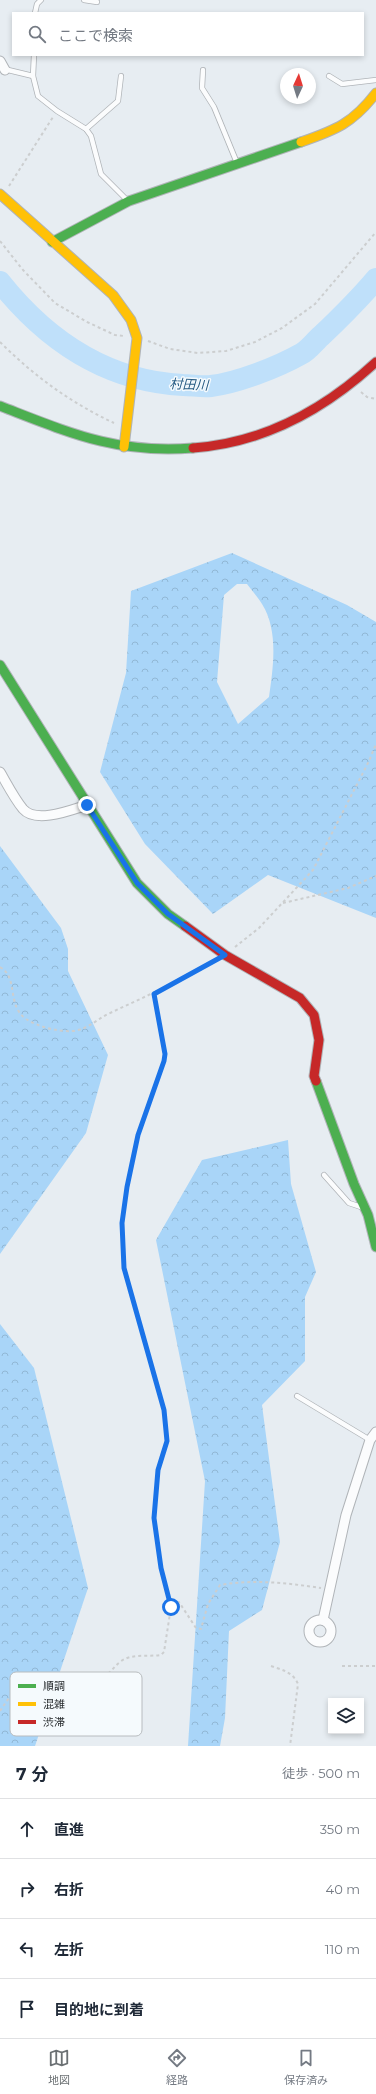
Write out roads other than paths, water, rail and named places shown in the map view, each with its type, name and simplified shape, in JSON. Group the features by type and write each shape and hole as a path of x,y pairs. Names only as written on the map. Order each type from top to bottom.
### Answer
{"street":[{"path":"0,61 3,69"},
{"path":"52,242 87,221 129,201 334,131 363,110 376,93"},
{"path":"1,195 123,306 133,321 136,338 124,447"},
{"path":"0,406 85,438 124,447 162,450 186,449 258,435 286,424 314,411 351,384 376,362"},
{"path":"0,665 137,883 168,914 225,955 300,998 314,1015 319,1040 314,1076 354,1184 369,1212 376,1247"},
{"path":"0,772 23,810 31,815 39,816 62,813 87,805"},
{"path":"323,1620 346,1515 370,1440 376,1432"}],"lane":[{"path":"35,12 37,4 41,0"},
{"path":"84,0 97,2"},
{"path":"34,56 32,76 38,96 57,111 86,129 91,136 101,174 129,201"},
{"path":"3,69 32,76"},
{"path":"203,70 202,88 214,107 237,164"},
{"path":"86,129 118,101 121,76"},
{"path":"329,76 342,84 376,80"},
{"path":"324,1175 349,1203 369,1212"},
{"path":"297,1396 370,1440"}],"waterway":[{"name":"村田川","path":"0,282 18,303 38,322 58,339 80,354 129,376 155,382 208,386 233,382 257,374 292,359 304,352 350,308 376,279"}]}
